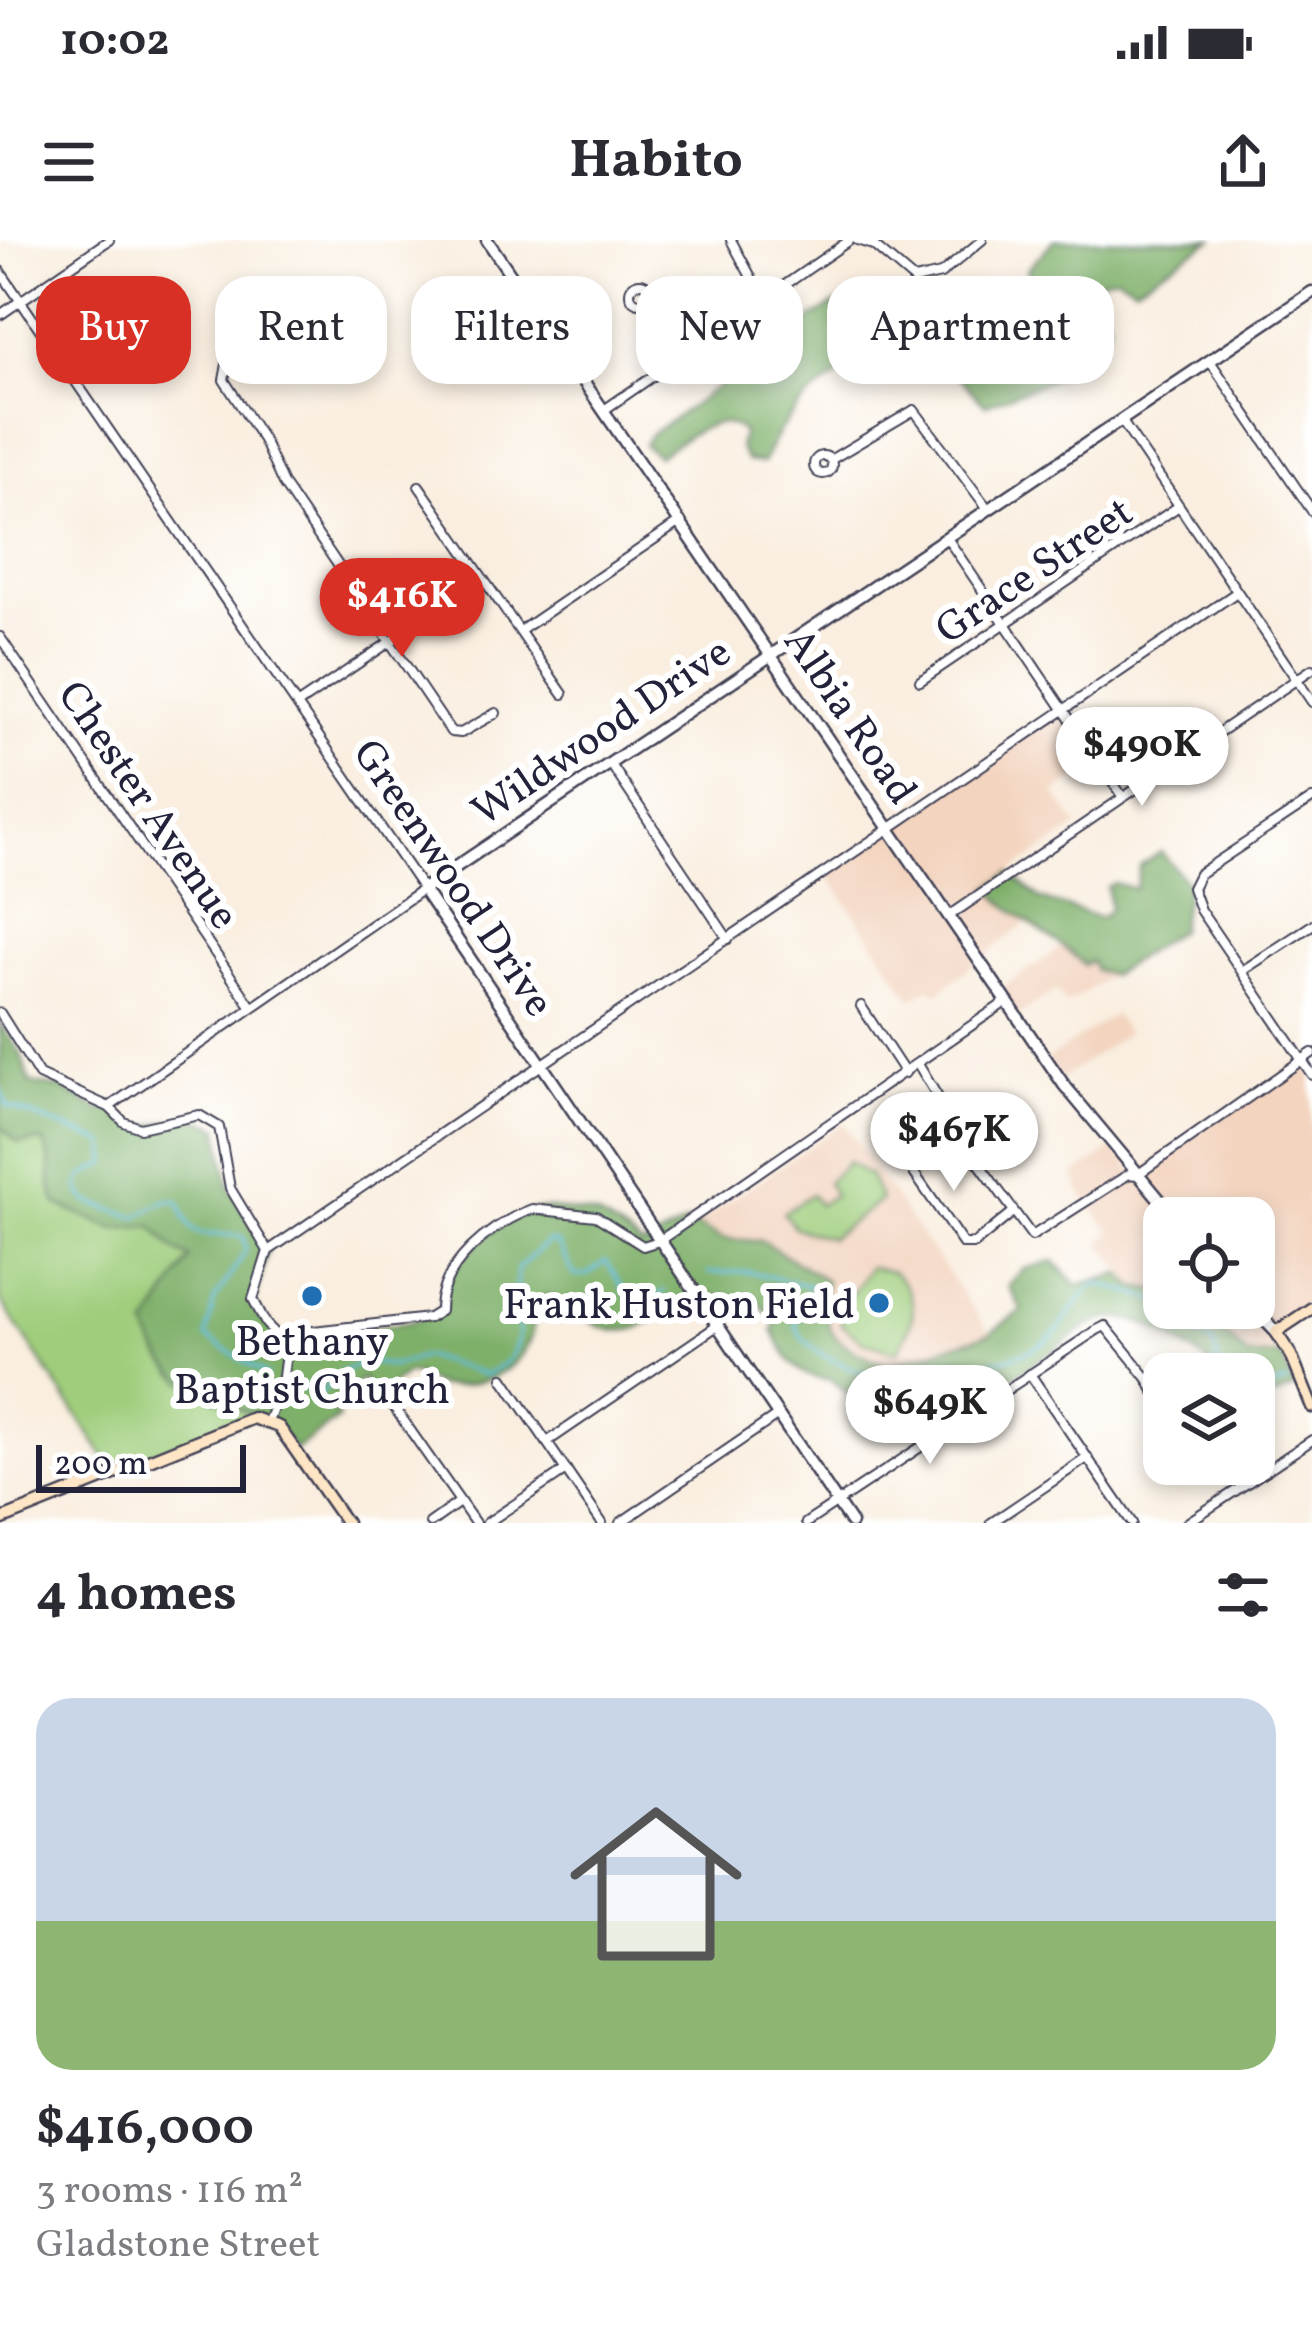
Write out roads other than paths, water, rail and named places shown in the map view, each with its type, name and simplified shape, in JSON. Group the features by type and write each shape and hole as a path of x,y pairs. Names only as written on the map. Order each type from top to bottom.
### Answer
{"main road":[{"path":"1307,1311 1276,1332 1292,1354 1312,1407"},
{"path":"1292,1354 1294,1328 1307,1311"},
{"path":"0,1520 253,1418 268,1422 286,1437 346,1523"}],"street":[{"path":"0,315 110,240"},
{"name":"Albia Road","path":"487,240 1064,1085 1156,1197"},
{"path":"730,240 750,276"},
{"path":"801,276 853,240 873,245 914,280 941,274 982,240"},
{"name":"Greenwood Drive","path":"0,271 851,1523"},
{"name":"Wildwood Drive","path":"109,1107 423,889 1312,292"},
{"path":"1209,360 1312,511"},
{"path":"227,384 263,440 283,484 451,732 460,733 496,713"},
{"path":"604,410 641,384"},
{"path":"832,459 914,410 989,510"},
{"path":"1120,420 1312,702"},
{"path":"419,486 562,694"},
{"name":"Grace Street","path":"920,682 1179,506"},
{"path":"520,632 681,521"},
{"path":"947,538 1122,796"},
{"path":"298,704 483,579"},
{"path":"285,1340 266,1324 253,1299 268,1251 1237,592"},
{"name":"Chester Avenue","path":"0,637 251,1006"},
{"path":"949,916 1312,669"},
{"path":"610,763 728,939"},
{"path":"1312,799 1196,878 1192,888 1200,910 1312,1076"},
{"path":"1242,971 1312,925"},
{"path":"285,1340 313,1331 429,1318 440,1311 440,1290 465,1255 532,1210 596,1216 633,1242 659,1241 1007,1001"},
{"path":"861,1006 905,1073"},
{"path":"0,1013 39,1075 109,1107 124,1122 140,1128 192,1116 213,1121 225,1140 230,1188 268,1251"},
{"path":"918,1064 1012,1213 1028,1234 1036,1235 1129,1174 1137,1175 1312,1053"},
{"path":"957,1131 913,1165 932,1201 969,1246 1012,1213"},
{"path":"547,1442 717,1326"},
{"path":"806,1523 1106,1326 1143,1373"},
{"path":"1273,1329 1276,1332"},
{"path":"268,1422 282,1384 285,1340"},
{"path":"1030,1374 1132,1523"},
{"path":"503,1378 602,1523"},
{"path":"387,1397 475,1523"},
{"path":"620,1523 778,1415"},
{"path":"1186,1523 1312,1440"},
{"path":"991,1523 1087,1458"},
{"path":"487,1523 566,1470"},
{"path":"430,1523 458,1503"}],"waterway":[{"path":"0,1088 7,1106 105,1143 108,1163 81,1177 79,1190 88,1202 136,1217 167,1200 179,1201 195,1232 243,1237 246,1251 214,1301 206,1337 267,1376"},
{"path":"302,1387 320,1394 340,1373 364,1361 392,1366 425,1356 485,1375 502,1366 517,1342 518,1268 549,1241 557,1243 575,1276 587,1275 606,1261 629,1298 644,1302 665,1291"},
{"path":"708,1273 750,1272 818,1288 819,1297 796,1321 806,1342 849,1367 890,1377 964,1368 1035,1348 1054,1334 1098,1283 1143,1297"},
{"path":"1194,1329 1215,1346 1216,1353"},
{"path":"1275,1387 1287,1382"}],"place":[{"name":"Bethany Baptist Church","path":"312,1296"},
{"name":"Frank Huston Field","path":"879,1303"}]}
